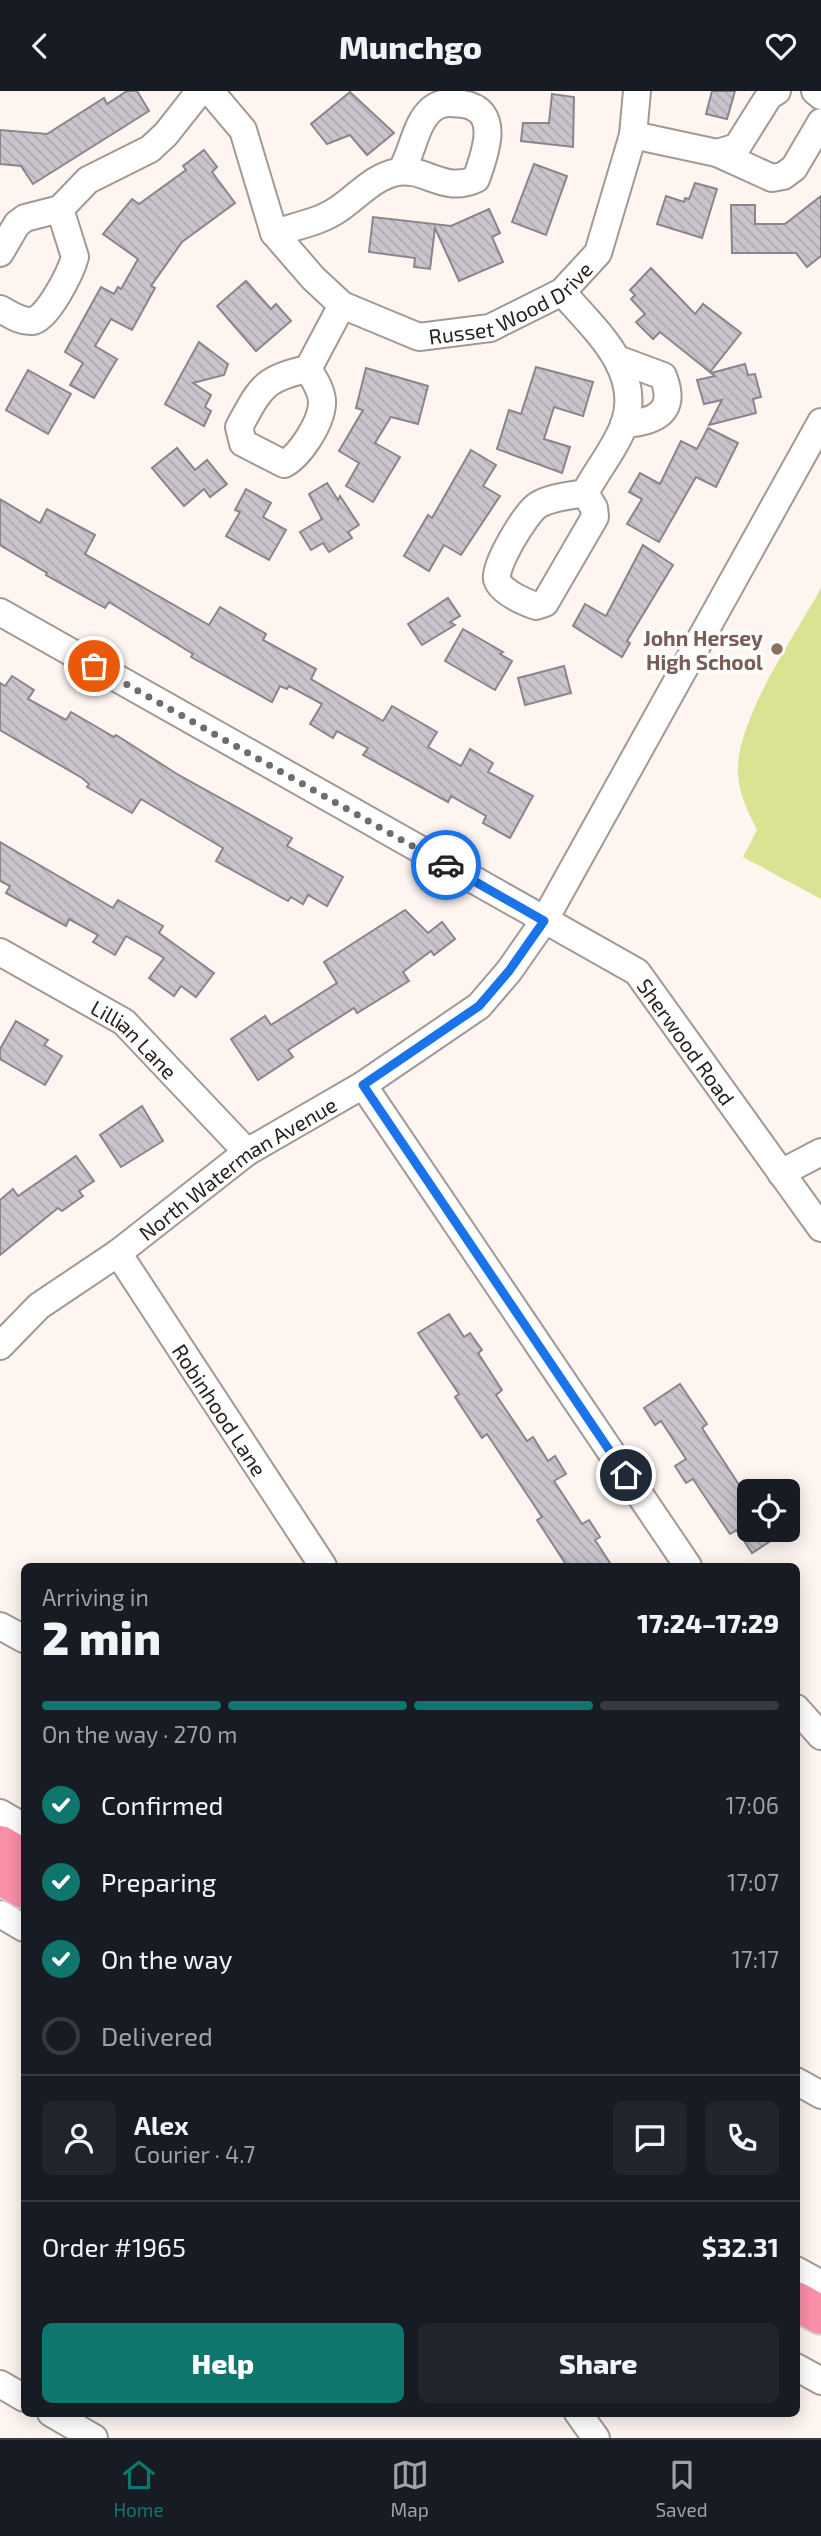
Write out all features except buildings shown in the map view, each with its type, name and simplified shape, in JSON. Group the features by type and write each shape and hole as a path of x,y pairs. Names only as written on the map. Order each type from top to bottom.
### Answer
{"highway":[{"path":"0,1845 21,1857"},
{"path":"0,1875 21,1887"},
{"path":"800,2303 821,2315"},
{"path":"800,2331 821,2343"}],"street":[{"path":"0,253 17,224 25,218 60,209 88,180 150,149 200,91"},
{"name":"Russet Wood Drive","path":"210,91 243,130 274,233 313,278 342,305 419,337 490,328 562,292 598,253 633,135 637,91"},
{"path":"717,153 737,147 769,96 777,91"},
{"path":"815,91 821,96"},
{"path":"633,135 717,153 772,178 783,176 794,168 821,122"},
{"path":"274,233 314,221 338,210 379,178 401,171"},
{"path":"0,309 30,321 40,319 53,300 75,257 60,209"},
{"path":"562,292 620,360 663,376 669,391 668,405 645,423 624,424"},
{"path":"308,369 342,305"},
{"path":"584,492 624,424 628,410 620,360"},
{"name":"North Waterman Avenue","path":"0,1346 39,1305 118,1253 247,1152 363,1085 479,1006 509,971 544,921 821,422"},
{"name":"Sherwood Road","path":"0,613 637,972 821,1228"},
{"name":"Lillian Lane","path":"0,952 124,1022 247,1152"},
{"path":"363,1085 686,1563"},
{"path":"780,1173 821,1152"},
{"name":"Robinhood Lane","path":"118,1253 321,1563"},
{"path":"0,1626 21,1637"},
{"path":"800,1712 821,1736"},
{"path":"0,1813 21,1825"},
{"path":"0,1914 21,1926"},
{"path":"800,2083 821,2095"},
{"path":"800,2272 821,2284"},
{"path":"800,2369 821,2381"},
{"path":"58,2417 94,2438"},
{"path":"581,2417 596,2438"}],"green space":[{"path":"821,588 821,899 743,857 757,830 742,796 738,774 740,752 756,704"}],"way so far":[{"path":"94,666 446,865"}],"place":[{"name":"John Hersey High School","path":"777,649"}],"route":[{"path":"446,865 544,921 509,971 479,1006 363,1085 626,1475"}]}
